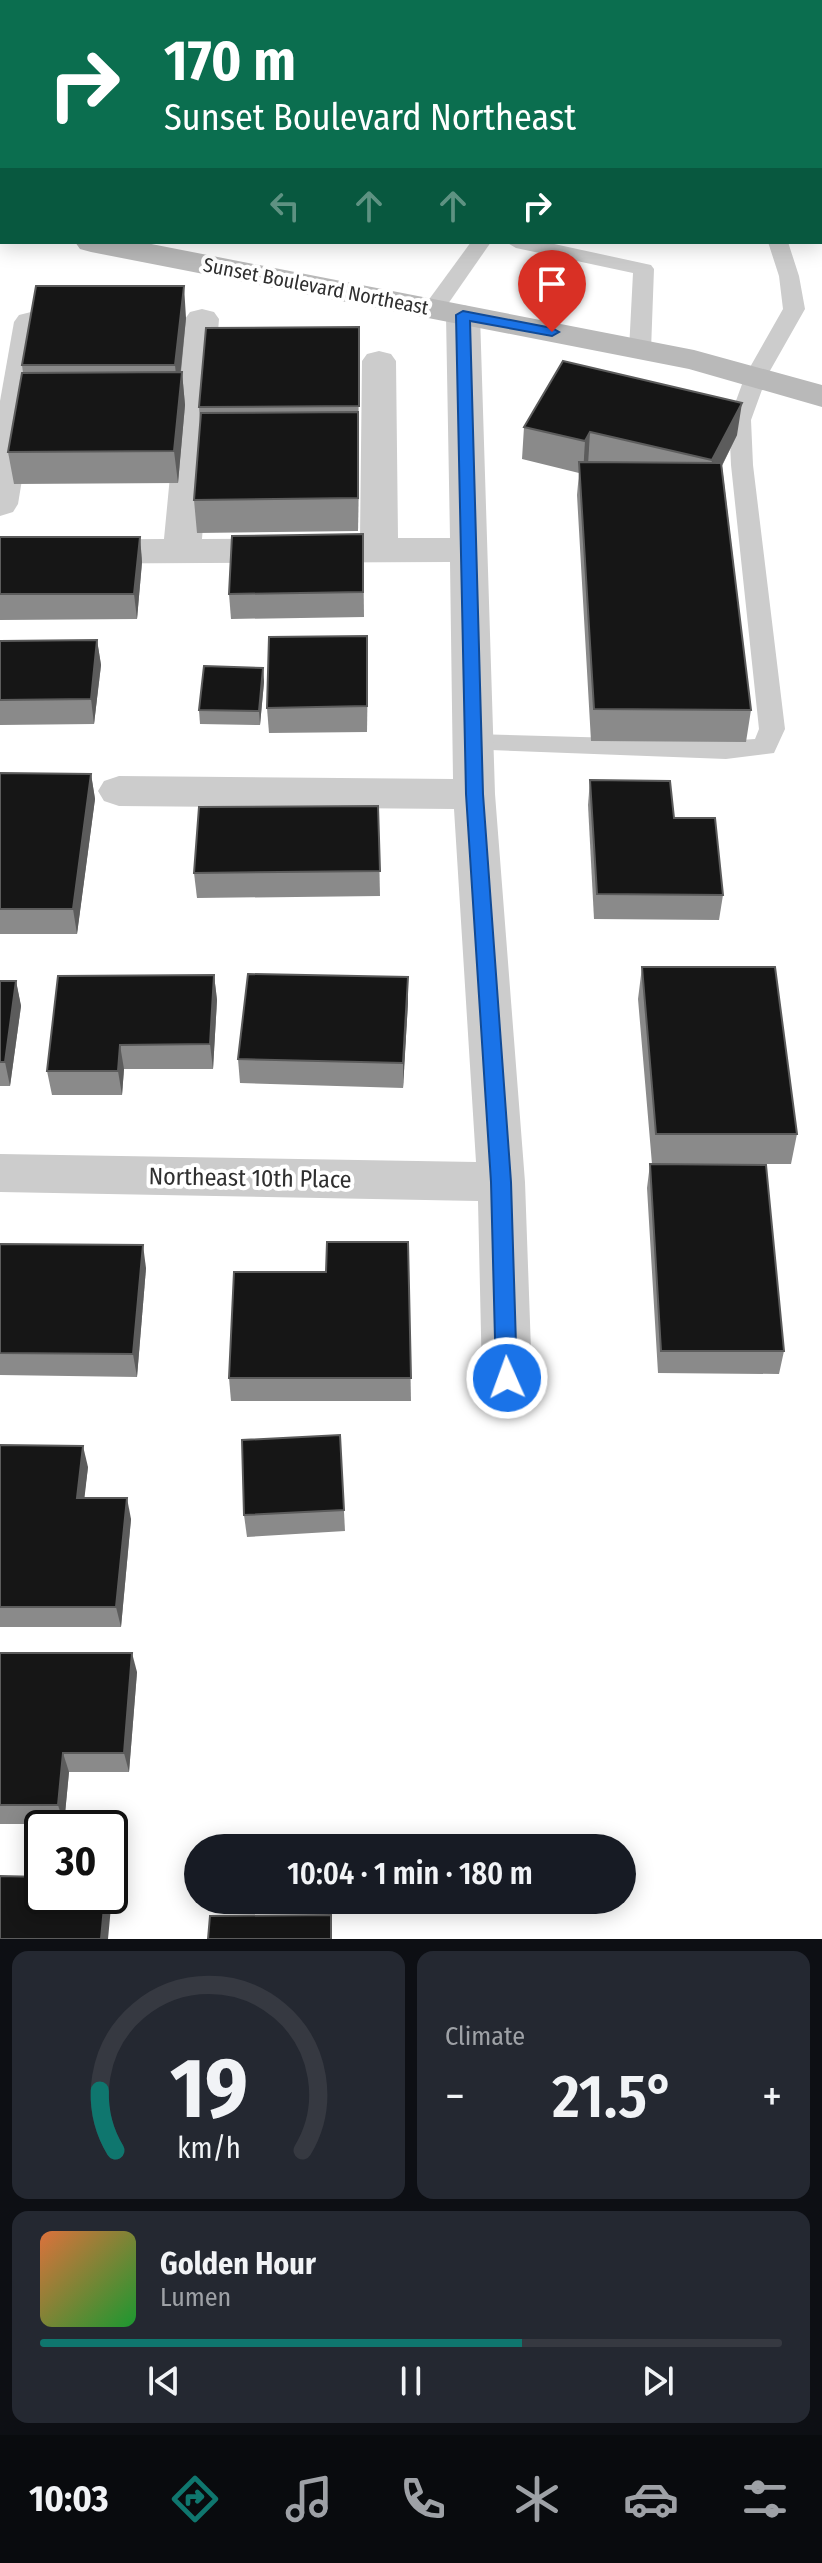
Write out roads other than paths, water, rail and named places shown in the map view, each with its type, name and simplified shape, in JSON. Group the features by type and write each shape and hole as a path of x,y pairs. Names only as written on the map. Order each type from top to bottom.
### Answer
{"main road":[{"name":"Sunset Boulevard Northeast","path":"101,244 640,350 756,376 822,396"}],"street":[{"path":"448,312 468,550 474,794 501,1182 507,1378"},
{"path":"182,551 202,319"},
{"path":"0,504 31,322"},
{"path":"379,361 379,550"},
{"path":"0,552 468,550"},
{"path":"119,791 474,794"},
{"name":"Northeast 10th Place","path":"0,1173 501,1182"}],"lane":[{"path":"448,312 480,244"},
{"path":"525,244 644,269 640,350"},
{"path":"473,743 726,750 765,747 772,729 742,465 740,420 756,376 794,309 789,276 779,244"}]}
